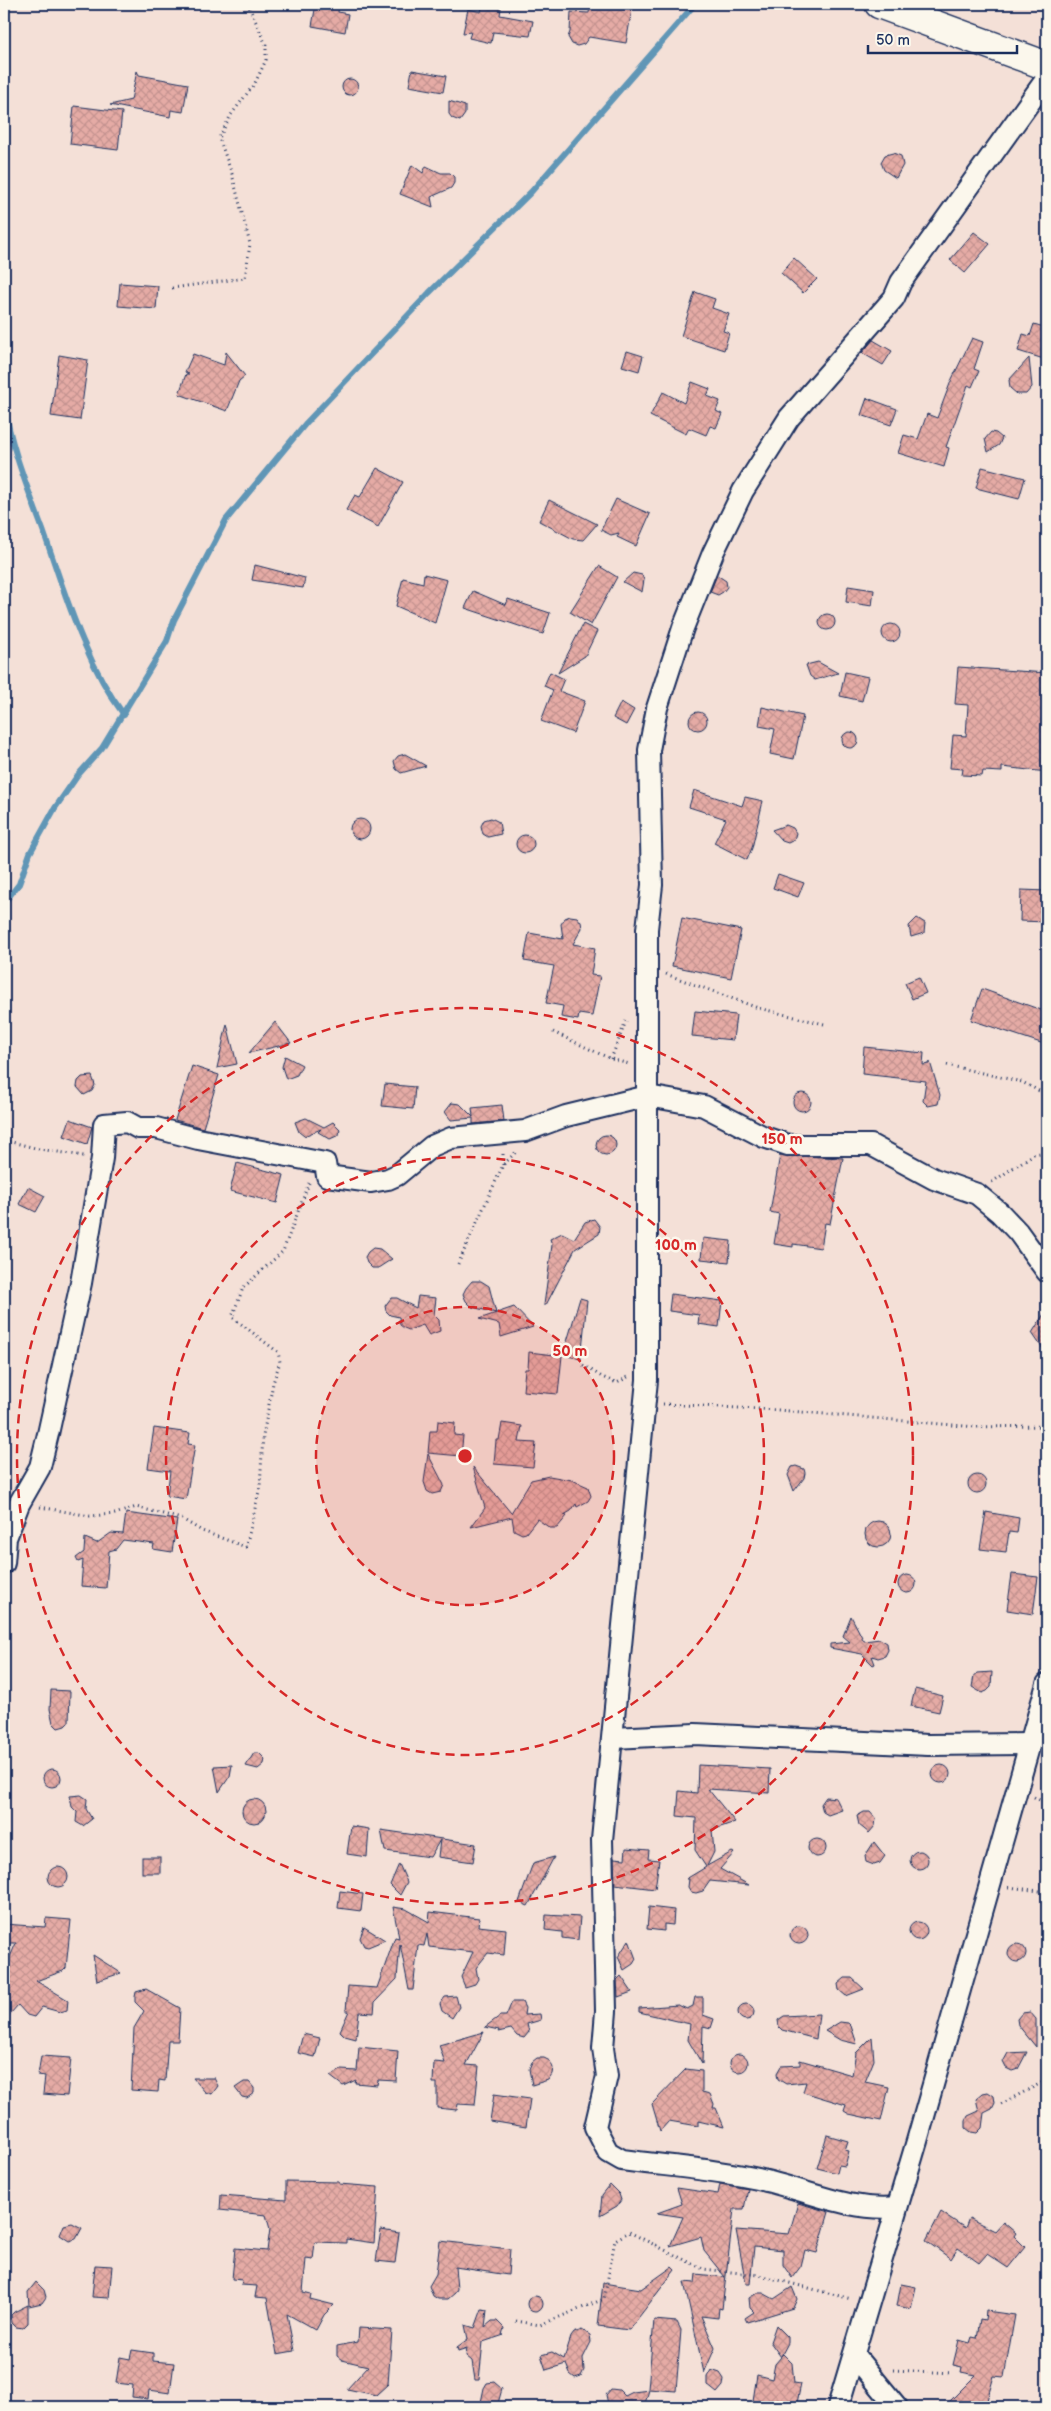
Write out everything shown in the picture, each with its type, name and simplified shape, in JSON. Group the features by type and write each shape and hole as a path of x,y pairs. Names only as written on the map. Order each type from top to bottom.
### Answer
{"street":[{"path":"879,4 1047,66"},
{"path":"897,2207 881,2208 819,2197 758,2179 622,2160 608,2152 595,2127 607,2076 603,2048 606,2012 602,1840 645,1403 648,1306 645,1184 648,1096 647,929 652,885 649,750 657,708 683,628 713,553 743,491 789,418 894,298 901,282 1047,78"},
{"path":"4,1563 6,1538 19,1504 40,1467 81,1283 102,1158 104,1124 127,1122 138,1128 156,1128 198,1139 325,1163 328,1176 371,1182 397,1175 432,1146 451,1138 525,1131 566,1116 648,1096 704,1106 764,1137 788,1145 871,1145 934,1179 976,1194 1000,1213 1018,1232 1047,1272"},
{"path":"838,2407 991,1884 1047,1684"},
{"path":"613,1738 695,1734 928,1745 1030,1744"},
{"path":"854,2355 896,2407"}],"path":[{"path":"172,288 245,278 250,244 232,174 218,138 231,115 255,82 266,60 266,45 248,4"},
{"path":"648,967 758,1008 824,1024"},
{"path":"611,1060 630,1014"},
{"path":"553,1032 611,1060 631,1065 647,1064"},
{"path":"947,1065 1022,1082 1047,1095"},
{"path":"458,1264 503,1165 517,1153 525,1131"},
{"path":"4,1140 39,1149 102,1158"},
{"path":"976,1194 1034,1154 1047,1152"},
{"path":"19,1504 90,1516 115,1514 136,1508 182,1519 202,1531 246,1547 260,1487 263,1436 273,1383 280,1362 278,1352 232,1317 243,1288 282,1251 306,1187 325,1163"},
{"path":"583,1365 602,1377 617,1383 635,1373"},
{"path":"645,1403 778,1410 976,1427 1047,1426"},
{"path":"991,1884 1047,1892"},
{"path":"1001,2104 1047,2080"},
{"path":"516,2321 540,2325 604,2299 615,2240 629,2232 703,2268 759,2275 819,2292 869,2303"},
{"path":"888,2370 952,2373"}],"building":[{"path":"316,4 339,4 338,12 348,14 345,32 312,26"},
{"path":"483,4 501,8 500,15 533,21 530,36 493,32 491,43 469,38 471,32 463,33 468,9 481,12"},
{"path":"590,4 633,4 626,43 589,37 584,44 577,46 572,44 568,37 571,12 589,13"},
{"path":"412,70 446,76 443,92 409,86"},
{"path":"137,71 139,75 188,84 183,112 171,110 170,117 110,105 131,100"},
{"path":"347,79 353,79 358,84 356,93 347,95 342,90 342,84"},
{"path":"449,101 465,106 465,114 460,121 452,118 449,114"},
{"path":"74,106 122,112 118,150 70,144"},
{"path":"893,153 901,156 903,165 896,178 884,170 881,162 885,155"},
{"path":"412,165 423,173 426,166 441,173 450,173 454,177 454,183 451,188 431,197 433,207 400,194"},
{"path":"974,232 990,244 965,273 950,260"},
{"path":"794,258 817,279 803,293 781,273"},
{"path":"120,283 158,286 156,309 118,306"},
{"path":"695,292 715,299 712,308 729,314 723,331 729,333 724,350 681,336"},
{"path":"1034,324 1047,328 1047,360 1018,351 1023,334 1030,336"},
{"path":"972,338 983,342 974,369 979,371 972,387 968,385 946,447 949,448 944,467 898,453 904,435 918,439 927,414 937,418 951,381"},
{"path":"873,340 892,351 883,365 862,353"},
{"path":"627,351 643,356 639,371 622,366"},
{"path":"226,352 245,376 239,381 227,411 179,394 186,374 189,374 185,372 193,354 224,365"},
{"path":"59,355 88,360 80,420 51,416"},
{"path":"1029,358 1032,387 1026,394 1017,394 1010,388 1009,380"},
{"path":"692,382 710,389 707,396 720,401 716,411 722,414 716,428 710,426 706,435 689,428 686,434 650,416 663,392 684,403"},
{"path":"867,398 897,409 891,425 861,415"},
{"path":"991,432 996,433 1002,438 999,445 988,452 985,439"},
{"path":"982,467 1025,478 1019,499 976,488"},
{"path":"377,468 403,482 378,527 346,510 355,495 360,497"},
{"path":"616,499 650,514 636,546 617,537 619,533 611,535 601,530"},
{"path":"549,500 597,524 583,540 573,539 539,521"},
{"path":"255,565 305,578 303,588 252,580"},
{"path":"599,566 617,577 591,625 570,612"},
{"path":"633,573 642,575 644,580 642,592 623,582"},
{"path":"424,574 447,580 435,623 396,606 403,578 423,583"},
{"path":"717,575 726,581 727,587 718,595 710,592"},
{"path":"848,586 874,590 872,606 846,602"},
{"path":"473,591 506,605 508,599 550,613 543,634 465,608"},
{"path":"827,614 833,616 835,622 833,628 827,630 821,628 819,622 821,616"},
{"path":"583,624 597,631 585,656 558,673"},
{"path":"891,624 897,627 900,633 897,639 891,642 885,639 882,633 885,627"},
{"path":"818,662 838,673 815,680 810,676 806,665"},
{"path":"958,667 1047,673 1047,772 1002,767 1002,772 983,771 982,776 962,775 963,769 950,768 953,735 966,736 968,705 955,704"},
{"path":"550,672 564,679 559,691 585,701 573,733 541,721 553,690 544,686"},
{"path":"845,672 868,677 862,701 840,696"},
{"path":"621,702 634,710 626,725 613,718"},
{"path":"762,707 803,716 794,759 770,754 775,729 759,726"},
{"path":"694,712 702,712 707,717 705,728 694,730 689,725 689,717"},
{"path":"850,732 856,734 858,740 856,746 850,748 844,746 842,740 844,734"},
{"path":"405,754 426,766 401,773 396,769 394,761 398,756"},
{"path":"694,790 742,806 745,797 763,801 752,848 747,860 714,843 726,819 689,807"},
{"path":"491,818 499,822 501,834 488,837 483,834 481,826 484,820"},
{"path":"360,819 367,822 370,829 367,836 360,839 353,836 350,829 353,822"},
{"path":"786,825 793,828 796,833 794,840 788,843 782,841 772,830"},
{"path":"521,835 529,835 534,840 532,851 521,853 516,848 516,840"},
{"path":"778,874 804,883 798,897 773,888"},
{"path":"1021,890 1047,891 1047,922 1020,921"},
{"path":"570,916 577,917 581,922 582,928 573,944 595,948 591,975 600,976 592,1016 579,1014 578,1020 561,1017 563,1006 546,1003 554,966 524,961 529,933 563,939 561,924 565,918"},
{"path":"682,918 741,930 731,978 672,966"},
{"path":"917,918 925,923 924,933 911,937 909,926"},
{"path":"919,977 926,993 912,999 905,983"},
{"path":"982,989 1047,1012 1047,1045 971,1020"},
{"path":"695,1011 736,1015 733,1040 692,1036"},
{"path":"275,1022 291,1043 249,1053"},
{"path":"227,1024 237,1064 217,1068"},
{"path":"864,1047 924,1053 923,1065 930,1062 940,1095 938,1104 928,1106 923,1101 926,1081 862,1074"},
{"path":"285,1056 302,1065 297,1075 286,1079 282,1067"},
{"path":"192,1066 219,1075 203,1128 175,1120"},
{"path":"92,1076 95,1085 92,1091 84,1095 77,1087 78,1081 82,1077"},
{"path":"385,1084 415,1087 413,1109 382,1106"},
{"path":"798,1093 806,1093 811,1098 809,1109 798,1111 793,1106 793,1098"},
{"path":"452,1103 460,1104 473,1117 472,1108 502,1105 504,1121 473,1124 473,1118 451,1120 445,1112"},
{"path":"306,1118 324,1127 333,1122 340,1129 339,1135 330,1139 318,1132 321,1129 304,1136 299,1132 295,1122"},
{"path":"70,1119 92,1127 87,1144 64,1136"},
{"path":"606,1135 613,1138 616,1145 613,1152 606,1155 599,1152 596,1145 599,1138"},
{"path":"780,1155 843,1158 830,1224 825,1223 821,1248 793,1244 793,1247 774,1244 779,1214 770,1212"},
{"path":"237,1163 284,1175 277,1203 230,1191"},
{"path":"28,1187 45,1196 36,1212 19,1204"},
{"path":"594,1219 600,1227 599,1234 575,1249 546,1305 544,1305 552,1245 550,1239 562,1233 574,1239 585,1222"},
{"path":"703,1238 731,1241 729,1262 701,1259"},
{"path":"373,1248 380,1249 392,1259 378,1268 372,1268 367,1263 365,1257"},
{"path":"472,1281 481,1281 489,1286 496,1313 472,1307 466,1301 463,1294"},
{"path":"671,1294 722,1301 719,1327 698,1324 699,1315 669,1311"},
{"path":"418,1296 436,1298 434,1315 439,1320 440,1331 429,1335 423,1325 409,1330 400,1325 399,1317 390,1315 386,1311 385,1306 391,1298 397,1298 416,1308"},
{"path":"580,1298 587,1300 581,1359 563,1355"},
{"path":"514,1307 533,1327 501,1337 499,1324 479,1319"},
{"path":"1047,1309 1047,1355 1032,1333"},
{"path":"529,1352 562,1356 558,1394 523,1391 525,1369 528,1369"},
{"path":"438,1421 455,1423 454,1435 463,1436 461,1456 428,1453 430,1431 437,1431"},
{"path":"502,1423 522,1426 519,1442 536,1443 533,1467 494,1464 496,1440 499,1440"},
{"path":"154,1428 190,1433 188,1444 195,1445 186,1499 167,1496 170,1471 148,1468"},
{"path":"428,1454 444,1485 441,1492 432,1494 427,1491 424,1482"},
{"path":"796,1466 804,1469 805,1473 804,1478 794,1491 788,1475 792,1467"},
{"path":"473,1467 511,1513 531,1480 549,1476 572,1480 588,1487 591,1496 588,1501 577,1507 576,1504 571,1511 564,1515 567,1516 557,1528 550,1528 537,1519 526,1533 522,1534 514,1530 512,1517 471,1527 485,1508"},
{"path":"973,1475 981,1475 986,1480 984,1491 973,1493 968,1488 968,1480"},
{"path":"986,1512 1019,1518 1017,1533 1009,1532 1006,1552 980,1549"},
{"path":"126,1513 177,1520 172,1552 153,1549 154,1544 123,1540 116,1549 109,1551 106,1588 81,1586 83,1560 78,1562 76,1558 84,1552 85,1538 97,1543 111,1533 123,1534"},
{"path":"878,1521 887,1525 891,1534 887,1543 878,1547 869,1543 865,1534 869,1525"},
{"path":"1012,1574 1038,1577 1033,1614 1007,1610"},
{"path":"903,1575 911,1575 916,1580 914,1591 903,1593 898,1588 898,1580"},
{"path":"851,1616 864,1641 880,1639 887,1643 888,1650 885,1656 878,1658 872,1656 875,1664 873,1665 862,1654 830,1648 830,1644 850,1642 843,1636"},
{"path":"992,1672 991,1687 987,1691 982,1693 972,1687 974,1676 978,1673"},
{"path":"915,1689 943,1696 939,1712 911,1706"},
{"path":"51,1690 70,1691 69,1722 65,1726 58,1728 53,1723 50,1709"},
{"path":"254,1753 259,1753 265,1759 264,1764 258,1769 246,1766"},
{"path":"232,1765 230,1776 219,1792 214,1766"},
{"path":"698,1765 770,1769 769,1793 708,1789 735,1822 712,1830 714,1852 707,1866 732,1852 734,1853 720,1869 749,1885 710,1881 703,1891 696,1893 691,1892 688,1887 689,1879 686,1879 706,1867 695,1850 696,1818 677,1816 679,1791 697,1793"},
{"path":"941,1765 949,1770 950,1774 945,1782 941,1783 933,1778 932,1774 937,1766"},
{"path":"52,1769 58,1772 61,1778 58,1784 52,1787 46,1784 43,1778 46,1772"},
{"path":"81,1795 87,1799 86,1809 92,1819 83,1826 76,1822 77,1812 72,1807 70,1796"},
{"path":"826,1797 836,1798 842,1810 828,1815 823,1812 821,1804"},
{"path":"254,1799 259,1800 265,1806 265,1816 259,1822 254,1823 249,1822 243,1816 242,1811 243,1806 249,1800"},
{"path":"864,1812 870,1812 876,1819 875,1826 869,1833 859,1825 857,1816"},
{"path":"351,1826 369,1829 367,1857 347,1854"},
{"path":"381,1830 476,1844 473,1862 438,1857 440,1840 430,1857 385,1851"},
{"path":"813,1839 821,1839 826,1844 824,1855 813,1857 808,1852 808,1844"},
{"path":"874,1842 885,1856 880,1863 874,1865 866,1862 865,1856"},
{"path":"626,1848 649,1850 648,1859 659,1860 655,1889 615,1884 614,1858 625,1859"},
{"path":"915,1851 923,1851 928,1856 926,1867 915,1869 910,1864 910,1856"},
{"path":"142,1857 160,1857 160,1873 142,1873"},
{"path":"554,1857 528,1906 519,1902 533,1863"},
{"path":"399,1864 407,1882 400,1895 390,1885"},
{"path":"58,1867 65,1870 68,1877 65,1884 58,1887 51,1884 48,1877 51,1870"},
{"path":"340,1891 363,1894 361,1911 338,1908"},
{"path":"393,1907 406,1909 429,1922 430,1912 479,1918 478,1926 506,1929 504,1955 488,1953 476,1968 478,1979 475,1984 465,1987 461,1977 473,1952 429,1947 427,1934 424,1946 418,1945 413,1990 409,1990 400,1944 397,1979 375,2002 374,2013 359,2012 356,2039 345,2036 340,2031 349,2011 346,2011 348,1986 377,1988 395,1937 399,1938"},
{"path":"649,1907 674,1910 673,1925 664,1924 664,1931 647,1929"},
{"path":"546,1915 580,1917 578,1940 562,1938 562,1932 545,1930"},
{"path":"46,1918 71,1920 66,1968 63,1971 36,1981 68,2000 67,2010 60,2012 42,2007 34,2017 27,2015 18,2005 4,2021 4,1971 16,1943 4,1943 4,1924 45,1927"},
{"path":"914,1922 922,1922 927,1927 925,1938 914,1940 909,1935 909,1927"},
{"path":"795,1926 803,1926 808,1931 806,1942 795,1944 790,1939 790,1931"},
{"path":"364,1927 385,1940 368,1947 364,1946 360,1938"},
{"path":"629,1940 636,1959 633,1964 624,1970 618,1957"},
{"path":"1013,1944 1021,1944 1026,1949 1024,1960 1013,1962 1008,1957 1008,1949"},
{"path":"93,1955 121,1973 97,1981"},
{"path":"621,1976 632,1992 618,1997 617,1980"},
{"path":"845,1978 852,1978 864,1989 846,1996 839,1990 838,1984"},
{"path":"146,1989 180,2008 178,2041 168,2041 165,2081 159,2080 158,2092 131,2090 134,2028 144,2011 135,2002 135,1997 136,1992"},
{"path":"456,1996 459,2007 452,2018 442,2011 440,2004 445,1997"},
{"path":"695,1997 703,1997 703,2015 714,2019 711,2028 703,2026 702,2064 688,2040 690,2024 639,2012 639,2008 678,2005 687,2009 693,2006"},
{"path":"512,2002 522,2002 525,2008 524,2015 540,2014 541,2020 527,2024 529,2032 524,2038 517,2036 511,2029 498,2032 499,2030 485,2027 500,2016 506,2016"},
{"path":"743,2004 749,2004 754,2009 752,2018 743,2020 738,2015 738,2009"},
{"path":"1030,2012 1036,2019 1036,2047 1018,2025 1017,2019 1022,2013"},
{"path":"819,2014 816,2039 782,2030 779,2027 778,2020 784,2016"},
{"path":"840,2022 848,2023 851,2026 857,2044 840,2040 825,2031"},
{"path":"484,2032 466,2065 479,2066 475,2105 458,2104 457,2110 437,2108 437,2083 433,2083 434,2062 445,2063 439,2045"},
{"path":"303,2034 320,2038 315,2057 298,2053"},
{"path":"872,2037 874,2060 865,2082 889,2087 881,2121 849,2114 844,2111 846,2105 803,2092 806,2082 786,2084 778,2079 777,2073 781,2066 800,2065 800,2060 852,2075 856,2053"},
{"path":"359,2047 398,2051 396,2081 378,2080 377,2085 355,2083 356,2080 343,2086 330,2076 341,2070 357,2071"},
{"path":"1027,2052 1018,2069 1012,2071 1006,2068 1003,2062 1008,2053"},
{"path":"735,2054 743,2054 748,2059 746,2070 735,2072 730,2067 730,2059"},
{"path":"41,2056 71,2058 67,2096 43,2094 45,2076 38,2075"},
{"path":"537,2058 544,2058 550,2061 553,2068 552,2074 548,2080 532,2085 529,2069 532,2062"},
{"path":"686,2069 702,2071 702,2092 710,2094 714,2104 713,2108 716,2108 724,2127 698,2121 698,2126 669,2121 660,2131 652,2104"},
{"path":"193,2078 214,2078 218,2086 212,2094 205,2092"},
{"path":"244,2082 249,2082 254,2088 254,2093 247,2098 242,2097 235,2088"},
{"path":"988,2092 994,2096 995,2103 992,2109 984,2113 982,2128 977,2133 971,2132 966,2128 966,2120 968,2116 979,2111 976,2099 983,2093"},
{"path":"494,2094 530,2099 526,2127 490,2121"},
{"path":"827,2135 848,2141 845,2150 849,2151 845,2166 839,2165 837,2173 817,2168"},
{"path":"286,2181 339,2182 339,2184 378,2187 374,2243 346,2239 346,2243 315,2242 313,2260 306,2259 303,2292 311,2294 310,2299 334,2305 324,2315 316,2330 287,2314 294,2351 277,2354 267,2298 255,2297 257,2286 241,2285 242,2280 232,2279 235,2248 267,2251 270,2229 266,2215 220,2210 221,2195 286,2200"},
{"path":"720,2184 748,2189 744,2209 734,2209 722,2309 719,2308 718,2318 701,2316 715,2348 704,2373 684,2282 695,2283 696,2274 725,2277 704,2251 701,2237 670,2246 683,2217 657,2213 682,2204 677,2188 718,2194"},
{"path":"610,2185 619,2194 621,2200 617,2206 600,2216 602,2195"},
{"path":"798,2203 829,2212 817,2253 805,2250 801,2266 792,2278 783,2265 783,2250 754,2247 750,2284 746,2284 736,2230 789,2234"},
{"path":"941,2212 965,2228 969,2218 995,2231 1003,2222 1016,2233 1014,2236 1025,2247 1008,2268 987,2254 979,2263 958,2248 951,2259 926,2241"},
{"path":"72,2223 82,2228 76,2239 69,2241 60,2235 64,2225"},
{"path":"381,2230 399,2233 395,2263 376,2261"},
{"path":"440,2241 510,2249 508,2275 455,2267 457,2289 455,2293 448,2299 438,2299 433,2296 429,2286 436,2274"},
{"path":"95,2265 112,2266 109,2298 92,2297"},
{"path":"672,2267 675,2270 629,2330 598,2326 603,2283 641,2289"},
{"path":"36,2282 44,2290 46,2297 42,2303 29,2306 28,2292"},
{"path":"901,2284 916,2287 911,2309 897,2306"},
{"path":"792,2287 797,2299 793,2308 747,2322 745,2318 754,2312 750,2308 749,2298 757,2293 763,2293 774,2299"},
{"path":"532,2296 538,2296 543,2301 541,2310 532,2312 527,2307 527,2301"},
{"path":"28,2305 28,2323 23,2328 16,2327 12,2323 11,2315"},
{"path":"482,2309 487,2310 485,2327 492,2321 497,2321 504,2328 502,2335 504,2335 483,2342 479,2380 475,2380 472,2361 466,2356 467,2348 458,2351 457,2347 468,2339 465,2325 475,2328"},
{"path":"986,2311 1015,2315 1004,2377 994,2376 985,2407 944,2407 976,2375 961,2372 962,2367 953,2365 959,2340 970,2343 972,2337 977,2338 980,2319 985,2320"},
{"path":"654,2320 677,2322 681,2330 676,2391 648,2389"},
{"path":"776,2325 788,2337 788,2343 781,2356 783,2354 792,2363 794,2383 801,2384 797,2403 781,2400 781,2407 752,2407 757,2375 772,2379 775,2364 781,2357 770,2342"},
{"path":"359,2328 392,2330 388,2384 376,2395 347,2389 368,2366 342,2360 337,2356 337,2346 358,2342"},
{"path":"582,2330 590,2335 591,2342 583,2358 584,2370 581,2376 575,2378 570,2374 566,2364 546,2370 541,2355 552,2352 564,2359 571,2337 574,2333"},
{"path":"132,2350 153,2353 153,2361 174,2363 170,2393 149,2390 148,2399 132,2397 133,2385 116,2383 120,2357 130,2359"},
{"path":"711,2370 720,2373 724,2379 723,2386 717,2393 707,2385 707,2377"},
{"path":"494,2382 502,2389 497,2407 480,2407 484,2388 487,2383"},
{"path":"611,2389 619,2390 625,2396 633,2392 649,2390 644,2407 602,2407 608,2404 606,2395"}],"waterway":[{"path":"4,903 19,884 30,853 55,808 78,775 102,748 167,641 174,620 226,520 306,423 429,293 531,192 695,4"},
{"path":"4,402 20,467 77,626 98,672 124,715"}]}
